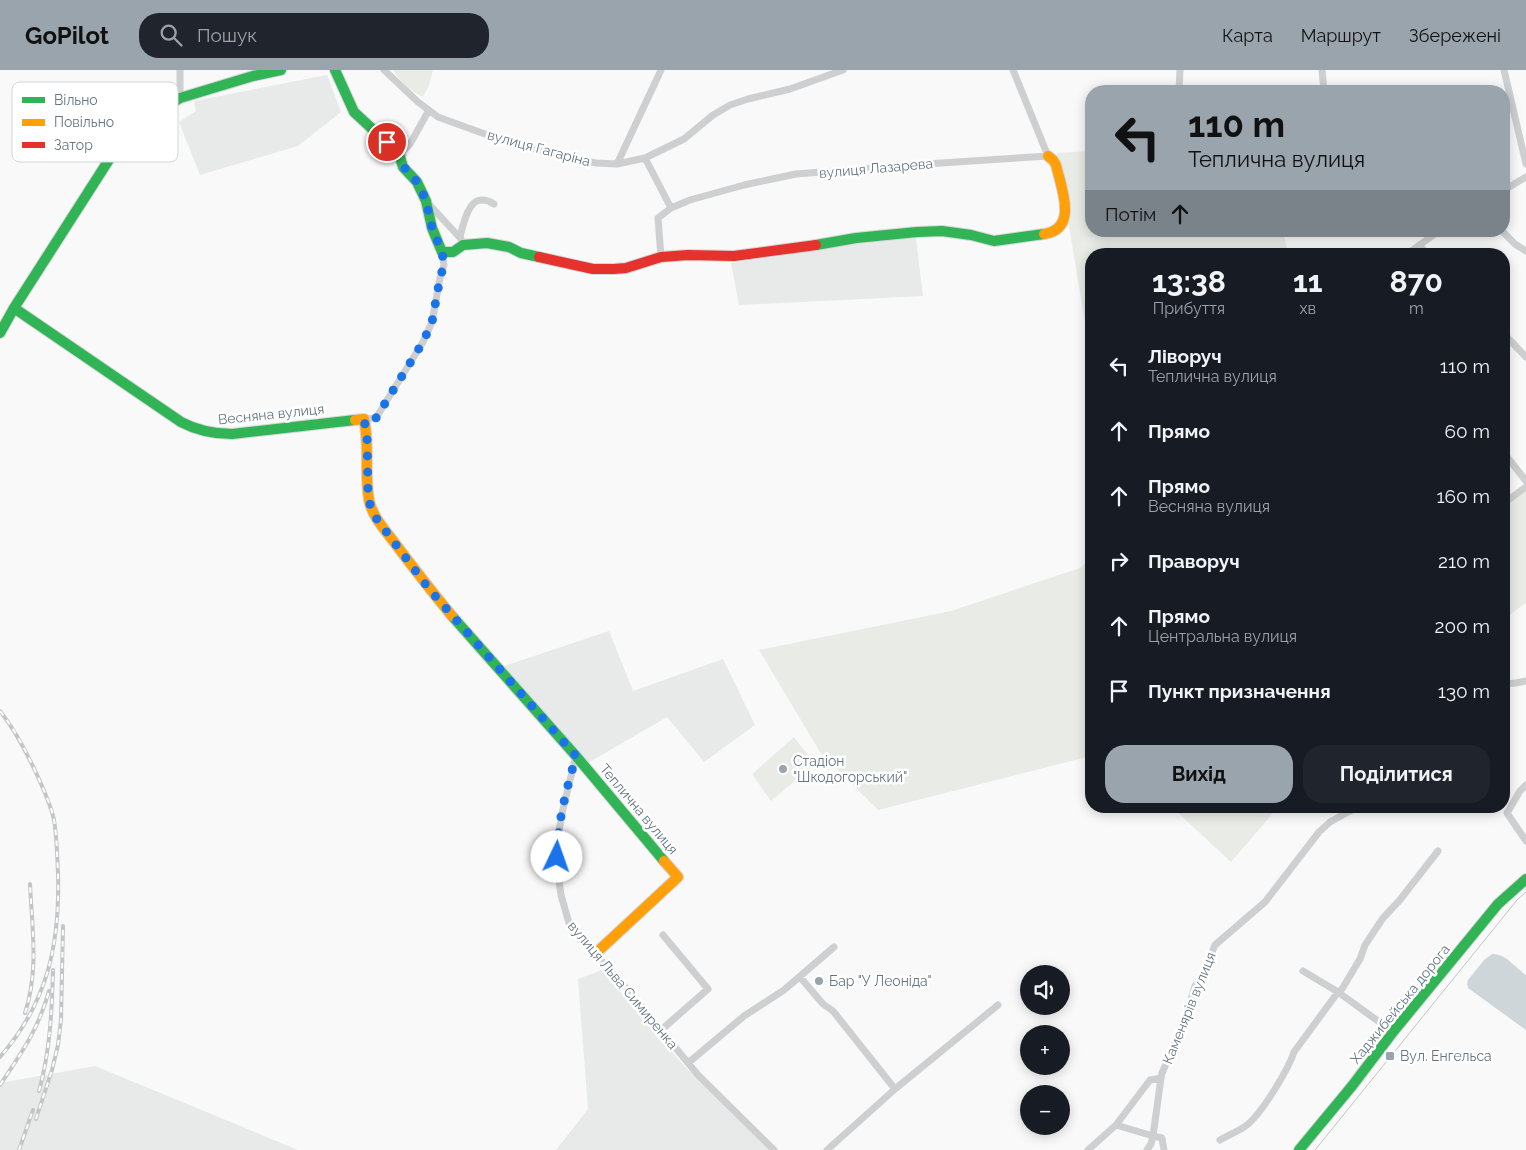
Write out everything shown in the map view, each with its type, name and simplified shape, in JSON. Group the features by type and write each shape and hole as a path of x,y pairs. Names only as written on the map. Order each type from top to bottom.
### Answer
{"street":[{"path":"180,70 180,98 279,70"},
{"path":"335,70 354,112 394,149 403,166 417,182 426,201 432,228 442,252 444,265"},
{"name":"вулиця Гагаріна","path":"384,70 418,102 438,117 504,141 561,156 596,163 617,164 645,158 684,139 713,115 730,105 790,89 843,70"},
{"path":"617,164 641,117 661,70"},
{"path":"426,201 462,241 499,244 522,254 594,269 626,268 661,257 688,255 734,256 835,243 856,238 917,232 971,235 994,241 1049,233 1060,227 1063,223 1066,209 1056,166 1048,156 1013,70"},
{"path":"1179,85 1180,70"},
{"path":"1322,70 1323,85"},
{"path":"1504,70 1508,85"},
{"path":"1510,95 1526,160"},
{"path":"400,158 429,110"},
{"name":"вулиця Лазарева","path":"672,208 690,200 744,185 796,174 1048,156"},
{"path":"645,158 672,208 658,218 661,257"},
{"path":"0,332 107,162"},
{"path":"1510,187 1526,178"},
{"path":"364,420 376,418 423,342 432,322 444,265 462,241 468,210 474,202 483,200 494,204"},
{"path":"1416,248 1431,237"},
{"path":"1508,237 1526,251"},
{"path":"442,252 453,252"},
{"name":"Весняна вулиця","path":"14,308 180,422 203,432 218,435 232,434 364,420"},
{"path":"1510,340 1526,357"},
{"name":"Теплична вулиця","path":"364,420 367,433 369,502 376,518 439,601 539,713 678,877 595,954"},
{"path":"1510,460 1526,480"},
{"path":"1510,499 1526,487"},
{"path":"1510,684 1526,681"},
{"name":"вулиця Льва Симиренка","path":"576,756 557,842 561,895 569,923 628,989 660,1031 698,1075 774,1150"},
{"path":"1510,808 1526,785"},
{"name":"Каменярів вулиця","path":"1088,1150 1116,1125 1150,1080 1161,1078 1184,1023 1195,986 1202,976 1215,945 1265,902 1319,832 1330,822 1346,813"},
{"path":"1507,813 1526,841"},
{"path":"1220,1140 1248,1124 1256,1115 1276,1087 1294,1052 1342,989 1360,959 1364,945 1383,918 1438,851"},
{"name":"Хаджибейська дорога","path":"1300,1150 1393,1032 1498,904 1526,879"},
{"path":"660,1031 708,989 663,935"},
{"path":"688,1063 744,1016 784,990 834,947"},
{"path":"1304,971 1338,992 1393,1032"},
{"path":"800,977 823,1004 833,1010 895,1089"},
{"path":"827,1150 895,1089 998,1005"},
{"path":"1147,1150 1153,1136 1161,1078"},
{"path":"1116,1125 1162,1138 1164,1150"}],"shaded area":[{"path":"393,70 433,70 423,97 406,86"},
{"path":"327,75 341,112 298,146 200,175 179,122 196,111 194,101"},
{"path":"1085,151 1085,237 1284,237 1287,248 1085,248 1085,323 1057,153"},
{"path":"916,238 923,296 739,305 731,263 851,243"},
{"path":"1526,489 1526,603 1510,615 1510,501"},
{"path":"1085,563 1085,758 878,810 820,752 759,650 951,611 1080,568"},
{"path":"609,631 633,691 723,659 755,725 704,762 667,717 588,763 498,668"},
{"name":"Стадіон \"Шкодогорський\"","path":"794,737 815,764 771,801 752,774"},
{"path":"1178,813 1273,813 1231,862"},
{"path":"1492,954 1506,958 1526,975 1526,1030 1468,988 1468,980 1484,960"},
{"path":"602,970 685,1067 770,1150 556,1150 588,1109 578,979"},
{"path":"95,1066 298,1150 0,1150 0,1083"}],"tram line":[{"path":"1315,1150 1517,900 1526,892"}],"railway":[{"path":"0,711 25,751 51,809 54,820 58,873 57,924 48,971 30,1015 0,1057"},
{"path":"25,1013 32,981 33,965 30,884"},
{"path":"36,1119 58,1045 61,1020 63,926"},
{"path":"39,1091 48,1046 53,970"},
{"path":"0,1085 40,1018 49,991"},
{"path":"19,1150 33,1110"}],"traffic: fast":[{"path":"178,99 253,76 281,70"},
{"path":"335,70 354,112 394,149 400,157 403,167 417,182 426,201 432,228 442,252 453,252 463,245 487,243 509,247 521,253 539,257"},
{"path":"0,333 108,162"},
{"path":"816,245 856,238 917,232 942,231 971,235 994,241 1044,234"},
{"path":"14,308 181,422 200,430 232,434 355,420"},
{"path":"452,616 576,756 664,861"},
{"path":"1299,1150 1498,904 1526,879"}],"traffic: slow":[{"path":"1044,234 1055,231 1061,224 1065,206 1056,165 1048,156"},
{"path":"355,420 364,419 366,429 367,480 369,500 373,512 452,616"},
{"path":"595,954 678,877 664,861"}],"traffic: jam":[{"path":"539,257 593,269 614,269 626,268 661,257 688,255 734,256 816,245"}],"place":[{"name":"Стадіон \"Шкодогорський\"","path":"783,769"},
{"name":"Бар \"У Леоніда\"","path":"819,981"},
{"name":"Вул. Енгельса","path":"1390,1056"}],"route":[{"path":"387,142 394,149 403,166 422,191 432,228 442,252 444,265 432,322 423,342 376,418 364,420 367,433 369,502 376,518 429,589 576,756 563,809 557,842 557,857"}]}
